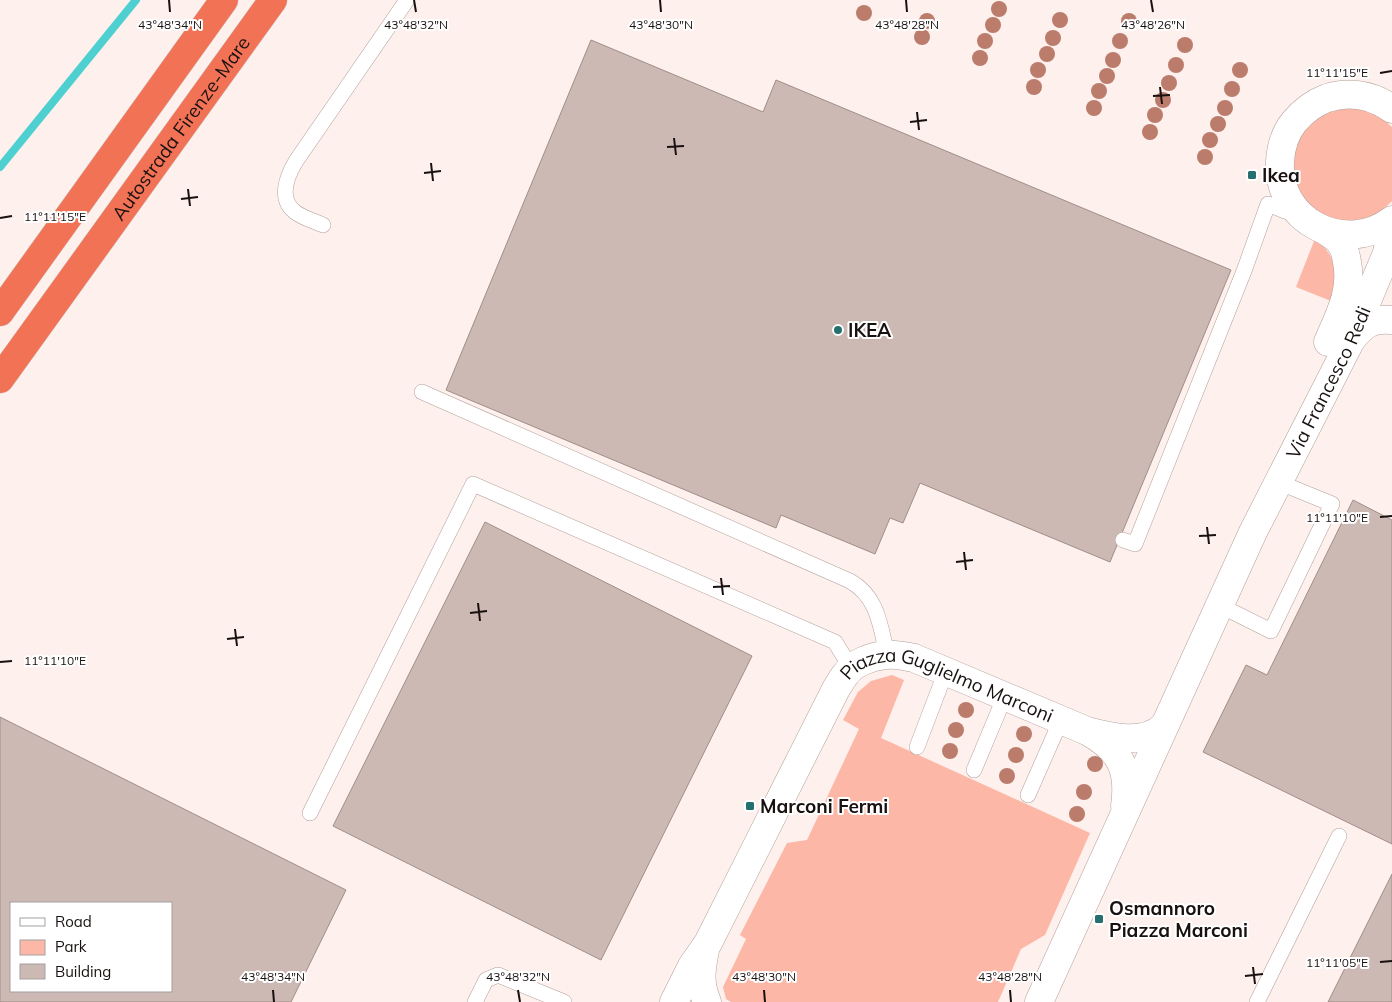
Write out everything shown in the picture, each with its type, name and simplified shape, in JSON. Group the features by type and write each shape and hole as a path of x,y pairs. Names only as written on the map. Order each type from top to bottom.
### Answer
{"highway":[{"name":"Autostrada Firenze-Mare","path":"0,312 224,0"},
{"name":"Autostrada Firenze-Mare","path":"0,379 272,0"},
{"path":"0,284 52,218 153,99"}],"street":[{"name":"Via Francesco Redi","path":"1253,532 1341,312 1349,290 1350,278 1345,251 1341,243 1326,231 1306,220 1287,196 1280,172 1282,145 1291,126 1305,110 1322,100 1353,94 1385,104"},
{"name":"Via Francesco Redi","path":"1326,231 1341,234 1360,234 1378,229 1392,220"},
{"name":"Via Francesco Redi","path":"1164,726 1253,532 1350,342 1389,241"},
{"path":"1389,241 1388,278 1392,294"},
{"path":"1350,342 1361,328 1370,322 1392,320"},
{"name":"Piazza Guglielmo Marconi","path":"674,1002 692,966 706,949 836,688 851,668 869,658 887,654 914,658 1087,731 1112,749 1122,764 1126,788 1124,815"},
{"name":"Piazza Guglielmo Marconi","path":"1087,731 1109,736 1140,738 1157,733 1164,726"},
{"name":"Piazza Guglielmo Marconi","path":"1039,1002 1164,726"},
{"name":"Piazza Guglielmo Marconi","path":"706,949 701,979 703,993 707,1002"}],"lane":[{"path":"323,225 302,216 289,206 286,200 287,179 296,162 407,0"},
{"path":"1123,540 1135,544 1244,271 1268,204 1285,211 1299,213"},
{"path":"422,392 850,581 866,593 872,602 887,654"},
{"path":"1219,605 1271,631 1332,504 1278,482"},
{"path":"310,813 473,484 835,642 851,668"},
{"path":"917,747 946,672"},
{"path":"974,770 1005,696"},
{"path":"1028,794 1061,720"},
{"path":"1257,1002 1339,836"},
{"path":"475,1002 486,980 498,975 564,1002"}],"green space":[{"path":"1350,107 1373,113 1392,127 1392,201 1382,210 1371,216 1359,220 1346,221 1322,215 1303,197 1295,184 1293,160 1297,143 1312,121 1327,113"},
{"path":"1314,241 1327,251 1335,266 1337,280 1331,301 1296,287"},
{"path":"892,675 904,680 881,738 1090,833 1045,935 1021,949 998,1002 731,1002 726,999 723,987 746,939 740,935 787,843 807,840 859,729 843,720 858,692 871,681"}],"building":[{"name":"IKEA","path":"591,40 763,112 776,80 1231,270 1110,562 920,483 903,523 890,518 875,554 781,515 776,528 446,390"},
{"path":"1353,500 1392,520 1392,844 1203,752 1246,665 1267,675"},
{"path":"485,522 752,656 601,960 333,826"},
{"path":"0,717 346,890 291,1002 0,1002"},
{"path":"1392,874 1392,1002 1328,1002"}],"waterway":[{"path":"0,167 136,0"}],"place":[{"name":"Ikea","path":"1252,175"},
{"name":"IKEA","path":"838,330"},
{"name":"Marconi Fermi","path":"750,806"},
{"name":"Osmannoro Piazza Marconi","path":"1099,919"}]}
